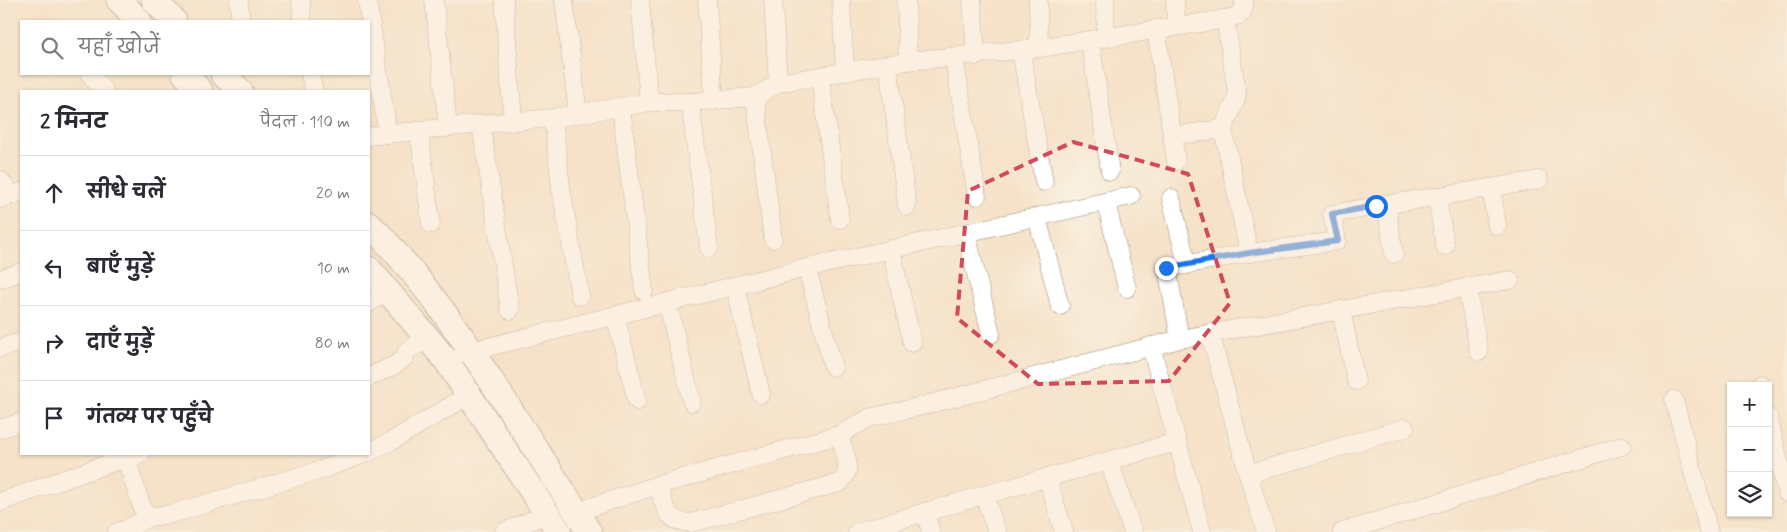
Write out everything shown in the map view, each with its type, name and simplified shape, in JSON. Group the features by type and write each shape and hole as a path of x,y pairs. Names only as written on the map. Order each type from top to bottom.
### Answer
{"main road":[{"path":"119,0 138,20"},
{"path":"154,0 173,20"},
{"path":"186,75 199,90"},
{"path":"224,75 239,90"},
{"path":"370,225 406,265 446,315 583,522"},
{"path":"370,272 378,297 428,338 446,360 553,523"}],"street":[{"path":"301,0 302,20"},
{"path":"367,0 388,134"},
{"path":"434,0 448,127"},
{"path":"504,0 513,122"},
{"path":"564,0 578,114"},
{"path":"640,0 649,102"},
{"path":"707,0 714,101"},
{"path":"773,0 778,83"},
{"path":"840,0 845,72"},
{"path":"906,0 908,61"},
{"path":"972,0 976,56"},
{"path":"1038,0 1030,49 1044,182"},
{"path":"1105,0 1098,39 1110,171"},
{"path":"1175,0 1176,26"},
{"path":"370,136 553,118 649,102 714,101 754,97 778,83 908,61 976,56 1030,49 1225,19 1240,16 1244,12 1244,0"},
{"path":"1225,19 1237,92 1234,106 1223,128 1249,253"},
{"path":"1156,29 1176,161"},
{"path":"954,57 977,196"},
{"path":"888,65 906,206"},
{"path":"91,75 103,90"},
{"path":"310,75 314,90"},
{"path":"820,76 840,219"},
{"path":"754,97 773,239"},
{"path":"690,102 709,248"},
{"path":"621,107 644,291"},
{"path":"553,118 561,188 580,296"},
{"path":"481,124 510,310"},
{"path":"1172,136 1223,128"},
{"path":"419,131 431,224"},
{"path":"0,180 11,195"},
{"path":"1180,339 1166,268 1249,253 1338,241 1332,214 1539,180"},
{"path":"1491,188 1497,226"},
{"path":"446,360 470,350 807,268 1131,196"},
{"path":"1437,197 1445,246"},
{"path":"1172,198 1186,265"},
{"path":"1106,202 1127,288"},
{"path":"1386,204 1394,254"},
{"path":"1037,217 1060,306"},
{"path":"966,233 991,334"},
{"path":"891,249 912,343"},
{"path":"807,268 833,367"},
{"path":"0,279 20,272"},
{"path":"583,522 658,485 839,435 869,418 1180,339 1510,280"},
{"path":"735,286 761,394"},
{"path":"1467,287 1479,352"},
{"path":"667,302 692,402"},
{"path":"1341,310 1356,381"},
{"path":"615,316 637,401"},
{"path":"1210,333 1248,474 1266,532"},
{"path":"370,376 395,364 404,358 408,351 428,338"},
{"path":"0,348 20,342"},
{"path":"1151,346 1202,532"},
{"path":"370,452 390,442 469,395"},
{"path":"1674,400 1709,532"},
{"path":"0,430 20,422"},
{"path":"1770,427 1787,493"},
{"path":"1248,474 1406,428"},
{"path":"658,485 668,514 680,523 690,523 839,483 847,472 848,465 839,435"},
{"path":"856,532 1177,442"},
{"path":"1342,532 1622,446"},
{"path":"118,532 149,517 171,514 321,470 361,455"},
{"path":"0,502 124,457 144,512 149,517"},
{"path":"1110,461 1132,532"},
{"path":"1047,477 1064,532"},
{"path":"984,495 997,532"},
{"path":"925,512 931,532"},
{"path":"504,532 553,523"}],"highlighted area":[{"path":"1073,142 1188,174 1230,303 1169,381 1038,384 957,318 968,191"}],"route":[{"path":"1166,268 1249,253 1338,241 1332,214 1376,206"}]}
